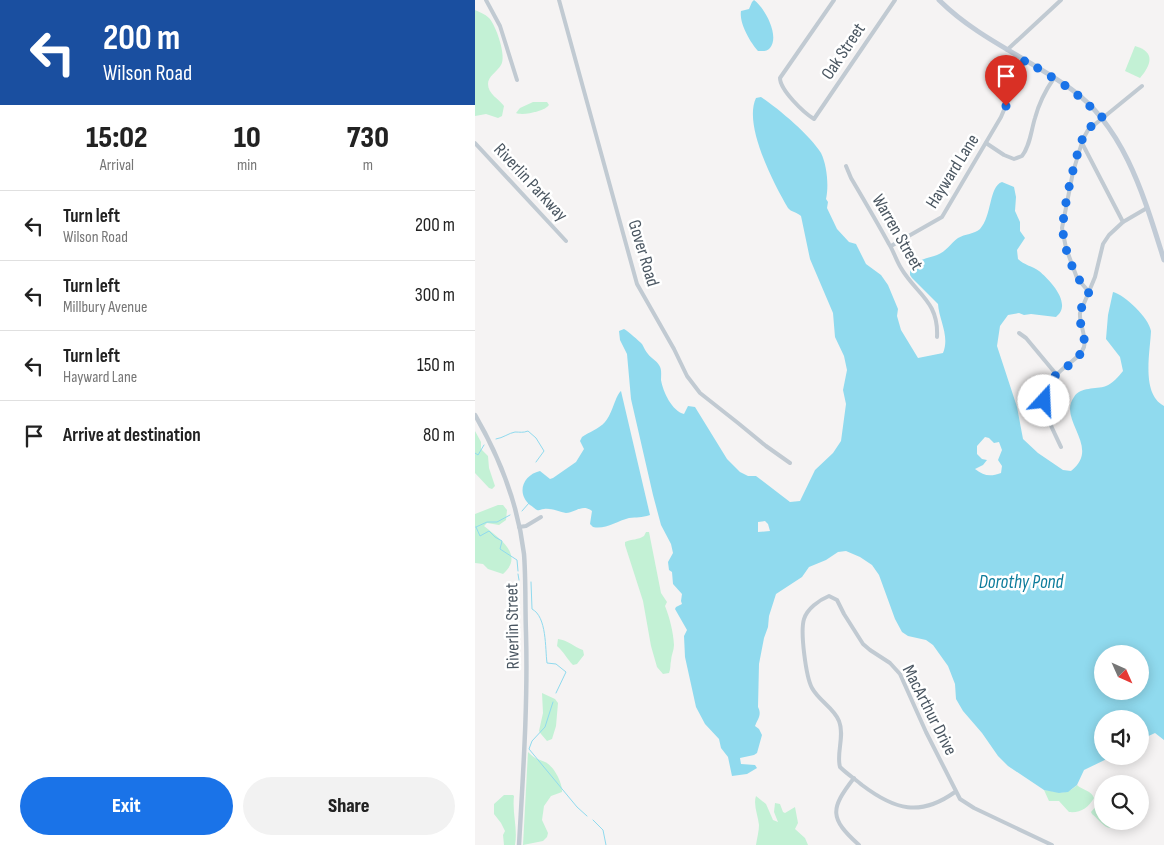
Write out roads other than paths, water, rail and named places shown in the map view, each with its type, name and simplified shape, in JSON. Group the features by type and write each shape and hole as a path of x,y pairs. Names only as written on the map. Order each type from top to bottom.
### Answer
{"main road":[{"path":"939,0 965,23 1083,98 1103,118 1121,147 1147,208 1164,260"}],"street":[{"path":"486,0 500,26 517,80"},
{"name":"Gover Road","path":"559,0 637,284 687,376 700,393 739,422 765,446 790,462"},
{"name":"Oak Street","path":"834,0 779,79 789,96 815,119 895,0"},
{"path":"1007,50 1061,0"},
{"name":"Hayward Lane","path":"891,246 942,217 1001,117 1025,60"},
{"path":"986,143 1014,159 1021,156 1028,144 1044,92 1054,78"},
{"path":"1089,292 1077,278 1066,248 1062,228 1067,198 1082,143 1088,130 1142,86"},
{"name":"Riverlin Parkway","path":"475,142 566,241"},
{"path":"1082,143 1123,222"},
{"name":"Warren Street","path":"846,166 851,178 891,246 899,266 928,301 936,319 937,337"},
{"path":"1061,448 1048,418 1044,393 1047,385 1056,374 1081,354 1084,347 1085,339 1080,313 1095,277 1103,244 1112,231 1123,222 1147,208"},
{"path":"1019,332 1056,374"},
{"name":"Riverlin Street","path":"475,416 502,468 519,527 523,554 527,691 519,845"},
{"path":"519,527 527,526 541,517"},
{"name":"MacArthur Drive","path":"854,778 839,765 840,724 833,712 811,686 803,637 803,620 807,612 821,599 829,596 837,600 851,626 866,647 889,663 900,674 955,792 963,802 1052,845"},
{"path":"859,845 844,831 837,820 838,800 854,778 887,802 905,807 930,806 955,792"}],"water":[{"path":"754,0 763,9 772,30 773,43 766,51 758,51 743,27 741,11 749,9"},
{"name":"Dorothy Pond","path":"761,97 785,115 810,139 821,153 827,176 827,208 837,229 849,242 856,244 866,264 881,275 888,285 898,309 897,316 901,330 918,358 943,353 945,334 938,304 912,278 910,269 919,261 943,252 958,238 980,229 987,217 992,195 998,185 1002,182 1014,187 1016,197 1015,211 1020,222 1020,231 1025,238 1017,250 1018,259 1039,271 1049,280 1058,292 1062,306 1061,312 1056,317 1019,313 1008,315 1000,326 997,346 1017,407 1023,439 1038,453 1063,470 1071,471 1079,462 1082,453 1081,443 1071,415 1070,406 1074,397 1080,391 1108,385 1123,371 1120,357 1106,339 1108,315 1113,292 1136,308 1146,320 1151,331 1150,383 1152,392 1164,406 1164,740 1155,733 1149,736 1149,710 1094,710 1094,765 1084,770 1077,785 1068,792 1059,793 1044,790 1008,766 998,756 963,711 956,699 955,684 948,666 933,645 926,640 908,636 902,632 895,619 879,575 872,565 846,551 838,552 826,560 809,567 802,577 776,594 769,616 759,664 758,707 760,714 755,726 762,735 757,753 740,758 741,764 755,765 757,768 747,774 732,776 728,757 721,748 719,739 705,724 696,707 685,657 684,636 687,630 675,609 682,604 682,594 673,584 672,572 669,570 668,562 673,553 671,544 661,525 653,495 631,399 627,354 620,340 619,331 624,329 642,344 647,353 661,368 661,380 672,405 684,414 688,406 695,407 727,459 740,472 748,476 756,476 790,502 800,501 815,470 833,453 841,441 846,404 843,390 847,370 844,356 835,337 833,313 810,259 801,216 788,208 768,170 757,138 753,109 756,98","holes":["985,437 994,443 999,442 1002,450 998,460 1002,466 1001,473 994,475 987,475 975,469 983,465 987,460 982,459 977,454 977,446","765,521 770,531 758,532 758,522"]},
{"path":"621,391 650,515 629,518 597,528 590,524 592,511 585,508 569,513 550,509 536,510 523,495 523,485 526,480 529,476 540,471 550,479 553,478 576,462 584,449 580,441 582,437 605,422"}],"waterway":[{"path":"496,439 515,432 528,431 536,438 544,451 536,462"},
{"path":"475,453 478,455 484,445"},
{"path":"522,511 529,503"},
{"path":"476,527 487,522 497,522 510,515"},
{"path":"476,527 480,536 489,531 502,541 500,549 517,560 518,571"},
{"path":"518,574 519,580"},
{"path":"531,582 532,609 537,613 543,626 547,663 556,664 566,672 556,693"},
{"path":"553,702 545,727 532,741 529,749 577,807 587,816"},
{"path":"593,820 603,830 606,845"}]}
